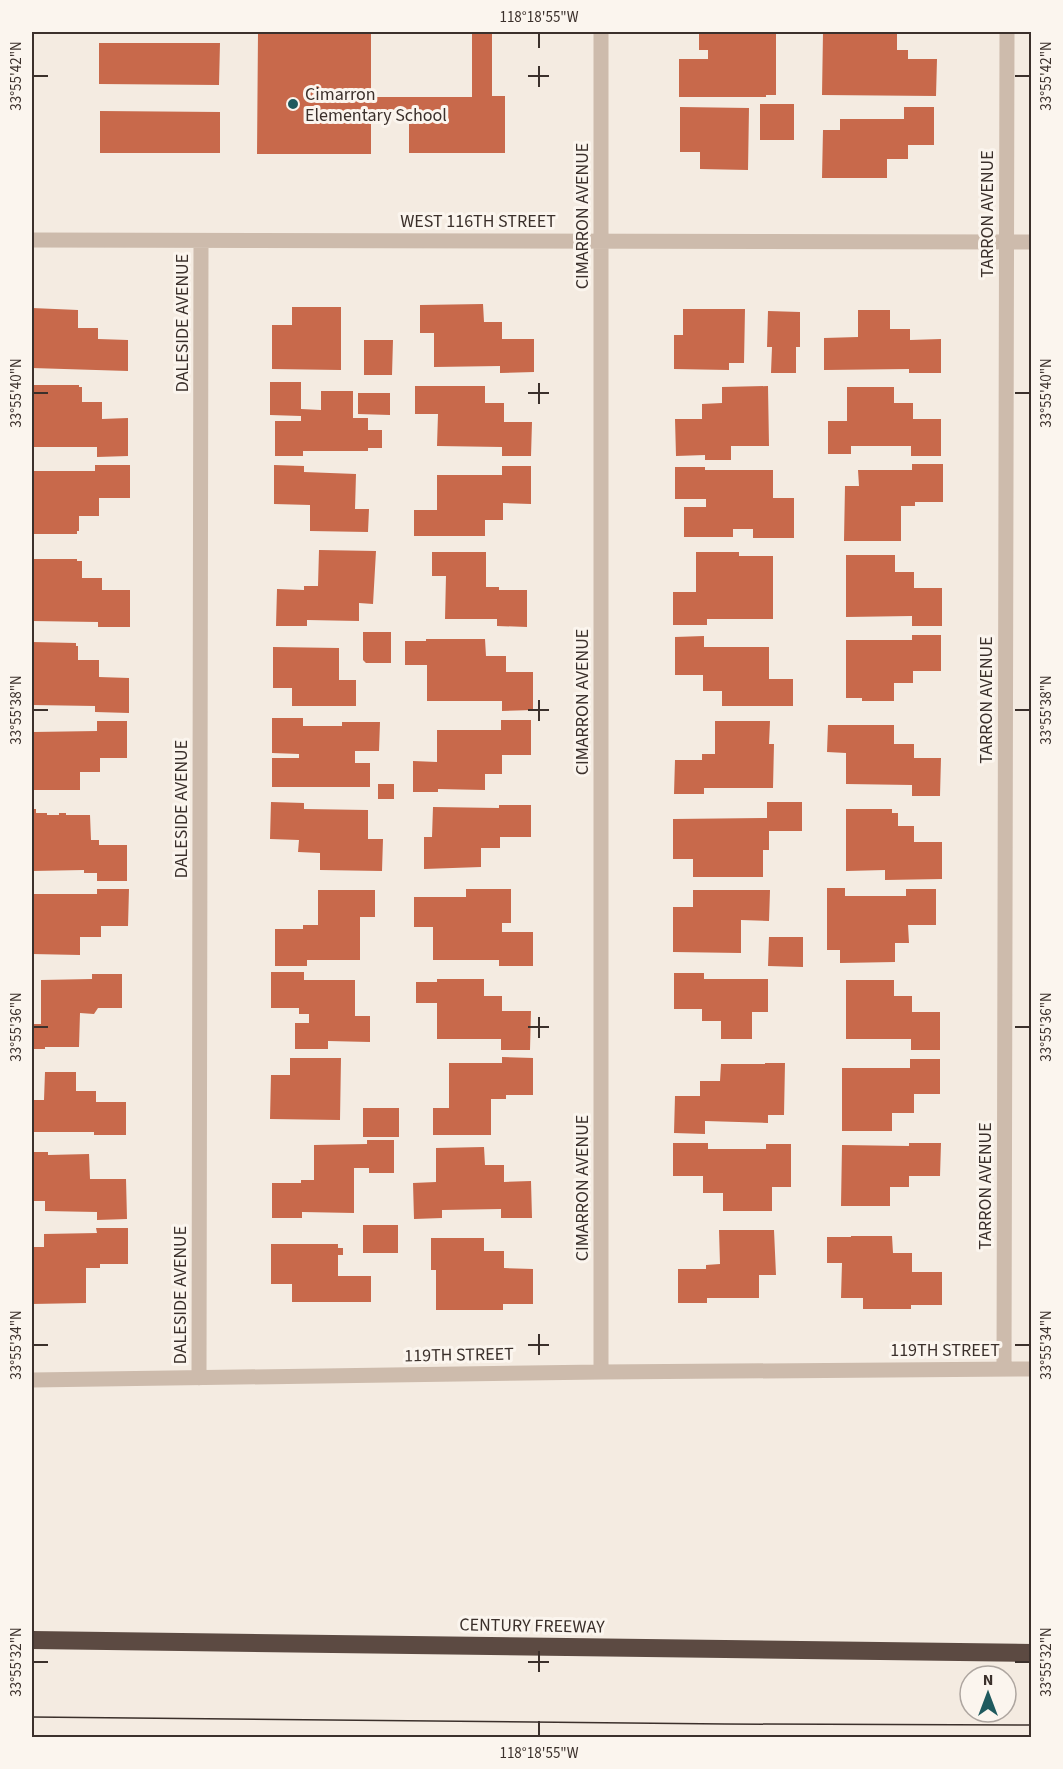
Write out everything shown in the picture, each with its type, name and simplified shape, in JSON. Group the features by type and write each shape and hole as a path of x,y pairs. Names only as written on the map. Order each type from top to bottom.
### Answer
{"highway":[{"name":"CENTURY FREEWAY","path":"32,1640 1032,1653"}],"street":[{"name":"CIMARRON AVENUE","path":"601,32 601,1372"},
{"name":"TARRON AVENUE","path":"1004,1369 1006,32"},
{"name":"WEST 116TH STREET","path":"32,240 1032,242"},
{"name":"DALESIDE AVENUE","path":"199,1378 201,241"},
{"name":"119TH STREET","path":"32,1380 1032,1369"}],"building":[{"path":"258,32 371,32 371,97 472,97 472,32 492,32 492,96 505,96 505,153 409,153 409,110 371,110 371,154 257,154"},
{"path":"699,32 776,32 776,95 679,97 679,59 708,59 708,50 699,50"},
{"path":"823,32 897,32 897,50 908,50 908,59 937,59 936,96 822,95"},
{"path":"99,43 220,43 219,85 99,84"},
{"path":"760,104 794,104 794,140 760,140"},
{"path":"680,107 749,108 748,170 700,169 700,152 680,152"},
{"path":"904,107 934,107 934,145 908,145 908,159 887,159 887,178 822,178 823,130 840,130 840,119 904,119"},
{"path":"100,111 220,112 220,153 100,153"},
{"path":"483,304 484,322 502,322 502,339 534,339 534,372 500,373 500,366 434,367 434,333 420,333 420,305"},
{"path":"292,307 341,307 341,370 272,369 272,325 292,325"},
{"path":"32,308 78,310 78,328 98,328 98,339 128,340 128,371 32,368"},
{"path":"683,309 745,309 744,363 729,363 729,370 674,369 674,335 683,335"},
{"path":"858,310 890,310 890,329 910,329 910,340 941,339 941,373 909,373 909,369 824,370 824,338 858,337"},
{"path":"768,311 800,312 800,347 796,347 796,373 771,373 772,347 767,347"},
{"path":"364,340 393,340 392,375 364,375"},
{"path":"270,382 301,382 301,409 321,410 321,391 353,391 353,418 368,418 368,430 382,430 382,448 368,448 368,451 303,451 303,456 275,456 275,421 301,421 301,416 270,415"},
{"path":"32,385 79,385 82,387 82,402 102,402 102,419 128,418 128,456 97,457 97,447 33,447"},
{"path":"415,386 485,386 485,403 504,403 504,422 532,422 531,456 502,456 502,447 437,446 438,414 415,414"},
{"path":"768,386 769,446 731,446 731,460 705,460 705,455 676,456 675,419 702,419 702,404 722,403 722,387"},
{"path":"847,387 894,387 894,403 913,403 913,419 941,419 941,456 911,456 911,446 851,446 851,454 828,454 828,421 847,421"},
{"path":"358,393 390,393 390,415 358,414"},
{"path":"912,464 943,464 943,502 915,502 915,506 901,506 901,541 844,541 845,486 859,486 858,470 912,470"},
{"path":"95,465 130,465 130,498 99,498 99,516 79,516 77,534 32,534 32,471 95,471"},
{"path":"274,465 304,466 304,472 356,474 355,509 369,509 368,532 310,531 310,505 274,504"},
{"path":"502,466 531,466 531,504 503,503 503,520 485,520 485,536 414,536 414,510 437,510 437,475 502,475"},
{"path":"675,467 705,467 705,470 773,470 773,498 794,498 794,538 753,538 753,529 733,529 733,537 684,537 684,507 706,507 706,499 675,499"},
{"path":"319,550 376,551 373,604 359,603 359,621 307,620 307,626 276,626 277,589 304,590 304,586 318,586"},
{"path":"432,552 486,552 486,587 499,587 499,590 527,590 527,627 497,626 497,619 445,619 446,576 432,576"},
{"path":"696,552 739,552 739,556 773,556 773,619 707,619 707,625 673,625 673,592 696,592"},
{"path":"846,555 895,555 895,572 914,572 914,588 942,588 942,626 912,626 912,616 846,617"},
{"path":"32,559 77,559 77,561 82,561 82,578 102,578 102,590 130,590 130,627 98,627 98,622 32,621"},
{"path":"363,632 391,632 391,663 366,663 363,660"},
{"path":"912,635 941,635 941,671 913,671 913,683 894,683 894,701 862,701 862,698 846,698 846,640 912,640"},
{"path":"704,636 704,647 769,647 769,679 793,679 793,706 722,706 722,691 703,691 703,675 675,675 675,637"},
{"path":"426,639 485,639 486,656 506,656 506,672 533,672 533,710 502,711 502,701 427,701 427,665 405,665 405,641 426,641"},
{"path":"32,642 76,643 78,660 99,660 99,677 129,678 129,713 95,712 95,706 32,705"},
{"path":"273,647 339,648 339,680 356,680 356,706 292,706 292,688 273,688"},
{"path":"272,718 303,718 303,726 342,726 342,722 380,722 379,751 355,751 355,763 370,763 370,787 272,787 272,758 299,758 299,754 272,753"},
{"path":"501,720 531,720 531,755 502,755 502,774 485,774 485,790 438,789 438,792 413,792 413,761 437,762 437,730 501,730"},
{"path":"97,721 127,721 127,758 100,758 100,772 80,772 80,790 33,790 33,732 97,731"},
{"path":"715,721 770,721 769,744 774,744 773,788 704,788 704,794 674,794 675,760 702,760 702,754 715,754"},
{"path":"828,725 894,725 894,744 914,744 914,758 941,758 940,796 912,796 912,785 846,784 846,753 827,752"},
{"path":"378,784 394,784 394,799 378,799"},
{"path":"271,802 304,803 304,809 368,810 368,839 383,839 382,871 320,870 320,853 298,852 299,840 270,839"},
{"path":"767,802 802,802 802,831 769,831 769,850 763,850 763,877 693,877 693,859 673,859 673,819 767,818"},
{"path":"499,805 531,805 531,837 500,837 500,848 481,848 481,867 424,869 424,837 432,837 433,807 499,808"},
{"path":"32,809 36,809 36,813 47,813 47,815 66,813 66,815 90,815 91,840 99,840 99,845 127,845 127,881 97,881 97,873 84,873 84,870 32,871"},
{"path":"846,809 892,809 892,813 898,813 898,826 914,826 914,842 942,842 942,879 885,880 885,870 846,871"},
{"path":"827,888 845,888 845,896 906,896 906,889 936,889 936,925 908,925 909,943 895,943 895,962 840,963 840,950 827,950"},
{"path":"97,889 129,889 128,926 101,926 101,937 80,937 80,955 32,954 32,894 97,894"},
{"path":"466,889 511,889 511,923 502,923 502,932 533,932 533,966 499,966 499,960 433,960 433,927 414,927 414,897 466,897"},
{"path":"318,890 375,890 375,917 360,917 360,960 307,960 307,966 275,966 275,929 303,929 303,925 318,925"},
{"path":"693,890 770,890 769,921 741,920 741,953 673,952 673,907 693,907"},
{"path":"769,937 803,937 803,967 768,966"},
{"path":"271,972 304,972 304,980 355,980 355,1016 370,1016 370,1042 328,1041 328,1049 295,1049 295,1023 309,1023 309,1014 299,1014 299,1008 271,1008"},
{"path":"674,973 704,973 704,979 768,979 768,1012 752,1012 752,1039 721,1039 721,1021 702,1021 702,1009 674,1009"},
{"path":"92,974 122,974 122,1008 98,1008 94,1014 80,1013 79,1047 32,1049 32,1024 41,1024 41,980 92,979"},
{"path":"437,979 484,979 484,996 502,996 502,1011 531,1011 530,1050 501,1050 501,1039 437,1039 437,1003 416,1003 416,982 437,982"},
{"path":"846,980 894,980 894,996 912,996 912,1012 940,1012 940,1050 911,1050 911,1039 846,1039"},
{"path":"502,1057 533,1058 533,1095 506,1095 506,1099 491,1099 491,1135 433,1135 433,1108 449,1108 449,1063 502,1063"},
{"path":"290,1058 341,1058 340,1120 270,1119 271,1075 290,1075"},
{"path":"910,1059 940,1059 940,1094 914,1094 914,1113 892,1113 892,1131 842,1131 842,1068 910,1068"},
{"path":"785,1063 784,1115 768,1115 768,1123 705,1121 705,1134 674,1133 675,1096 700,1096 700,1081 720,1081 721,1064"},
{"path":"45,1072 76,1072 76,1091 96,1091 96,1102 126,1102 126,1135 94,1135 94,1132 32,1132 32,1100 44,1100"},
{"path":"363,1108 399,1108 399,1137 363,1137"},
{"path":"367,1140 394,1140 394,1173 369,1173 369,1168 354,1168 354,1213 302,1212 302,1218 272,1218 272,1183 301,1183 301,1180 314,1180 314,1145 367,1144"},
{"path":"673,1143 708,1143 708,1149 766,1149 766,1144 791,1144 791,1187 772,1187 772,1211 723,1211 723,1193 703,1193 703,1176 673,1176"},
{"path":"909,1143 941,1143 940,1176 909,1176 909,1187 890,1187 890,1206 841,1206 842,1145 909,1146"},
{"path":"484,1147 485,1165 504,1165 504,1182 531,1181 532,1218 501,1218 501,1209 442,1210 442,1218 414,1219 413,1183 436,1182 436,1148"},
{"path":"32,1152 48,1152 48,1155 89,1154 90,1179 126,1179 127,1219 97,1220 97,1212 45,1211 45,1201 32,1201"},
{"path":"363,1225 398,1225 398,1253 363,1253"},
{"path":"96,1228 128,1228 128,1264 100,1264 100,1268 86,1268 86,1303 32,1304 32,1247 44,1247 44,1234 97,1233"},
{"path":"719,1230 774,1230 776,1275 759,1275 759,1298 707,1298 707,1303 678,1303 678,1269 706,1269 706,1265 720,1264"},
{"path":"892,1236 893,1253 912,1253 912,1272 942,1272 942,1305 911,1305 911,1309 863,1309 863,1298 841,1298 842,1263 827,1263 827,1237"},
{"path":"431,1238 484,1238 484,1251 504,1251 504,1268 533,1269 533,1304 503,1304 503,1310 436,1310 436,1270 431,1270"},
{"path":"271,1244 338,1244 338,1248 343,1248 343,1255 338,1255 338,1276 371,1276 371,1302 292,1302 292,1284 271,1284"}],"tram line":[{"path":"32,1717 1032,1725"}],"place":[{"name":"Cimarron Elementary School","path":"293,104"}]}
